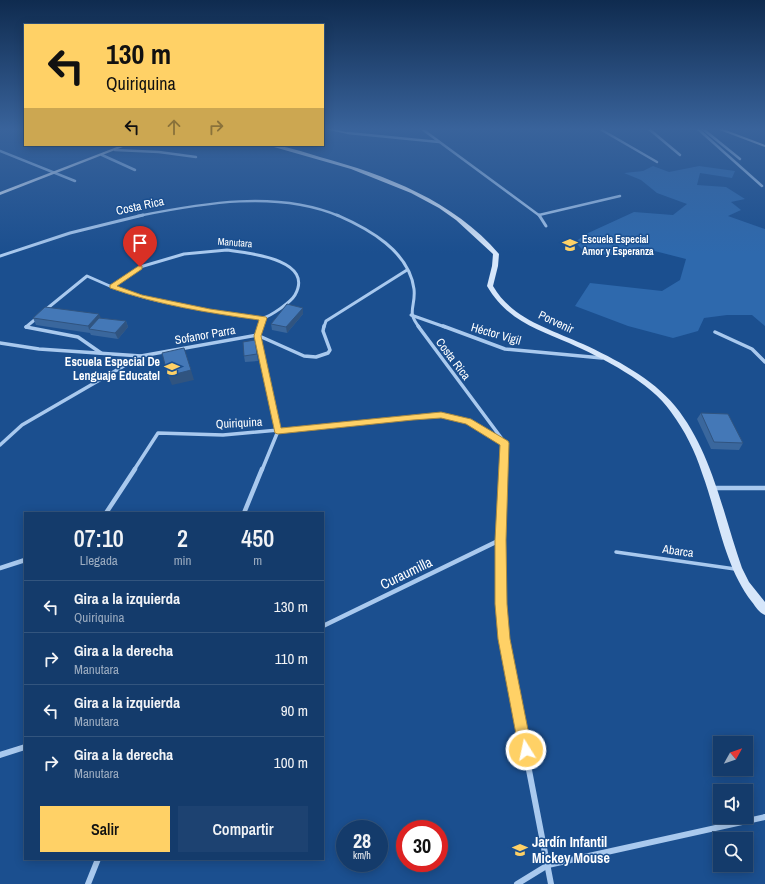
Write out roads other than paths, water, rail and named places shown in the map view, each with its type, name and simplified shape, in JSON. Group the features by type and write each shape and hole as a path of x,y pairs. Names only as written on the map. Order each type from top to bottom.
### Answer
{"street":[{"path":"44,170 75,181"},
{"path":"0,194 63,170"},
{"name":"Porvenir","path":"356,170 408,190 433,202 473,231 496,254 495,266 490,286 498,300 512,313 634,375 656,391 671,406 691,438 712,488 737,569 765,610"},
{"path":"478,170 539,215 546,226"},
{"path":"744,170 762,186"},
{"path":"539,215 620,196"},
{"name":"Costa Rica","path":"0,256 67,234 165,211 221,204 273,202 309,206 352,222 380,240 403,262 413,283 414,296 411,315 419,330 505,443"},
{"name":"Manutara","path":"112,287 140,267 184,254 227,250 263,255 277,260 290,268 298,277 299,287 294,297 285,306 263,318"},
{"path":"258,336 304,356 323,356 330,350 323,331 326,321 407,270"},
{"path":"102,354 78,337 26,327 87,276 140,297 210,311 263,318 258,336 278,431 244,512"},
{"name":"Héctor Vigil","path":"411,315 505,349 602,358"},
{"path":"715,332 752,349 765,362"},
{"name":"Sofanor Parra","path":"0,445 22,425 141,356 258,336"},
{"path":"0,343 39,349 141,356"},
{"name":"Quiriquina","path":"107,512 158,433 222,435 441,415 468,422 505,443"},
{"path":"505,443 500,540 501,604 504,639 551,884"},
{"path":"712,488 765,488"},
{"name":"Curaumilla","path":"324,626 500,540"},
{"path":"0,568 24,560"},
{"path":"0,755 24,747"},
{"path":"517,884 548,865 765,817"},
{"path":"88,884 98,860"}],"lane":[{"name":"Abarca","path":"616,552 737,569"}],"place":[{"name":"Escuela Especial Amor y Esperanza","path":"570,245"},
{"name":"Escuela Especial De Lenguaje Educatel","path":"172,369"},
{"name":"Jardín Infantil Mickey Mouse","path":"520,850"}]}
